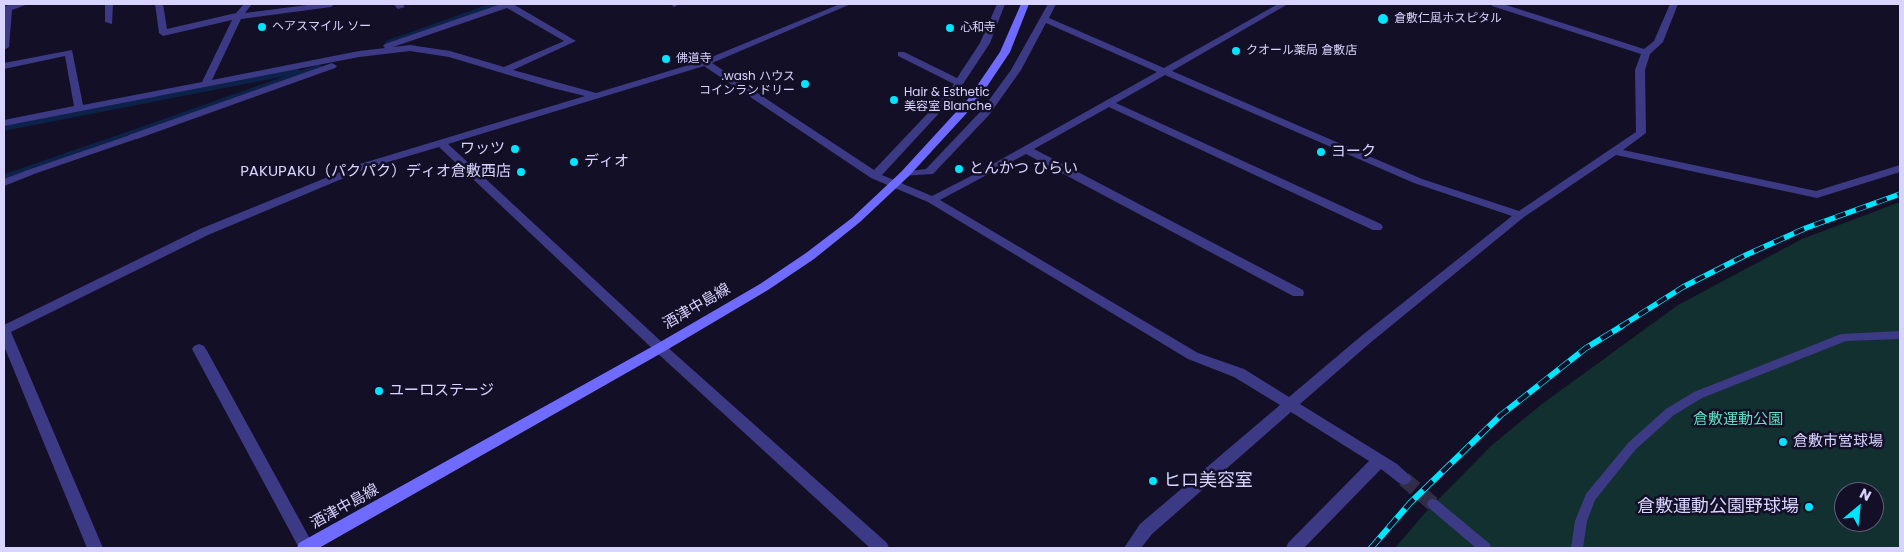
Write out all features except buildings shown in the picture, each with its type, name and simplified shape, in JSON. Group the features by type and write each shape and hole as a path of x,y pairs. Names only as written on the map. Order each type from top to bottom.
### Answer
{"main road":[{"name":"酒津中島線","path":"306,548 764,288 810,256 856,220 906,174 972,101 1005,52 1025,4"}],"street":[{"path":"4,47 6,9 24,4"},
{"path":"108,4 109,22"},
{"path":"159,4 163,33 240,16 332,4"},
{"path":"206,85 232,25 248,4"},
{"path":"133,137 508,4 572,41 504,71"},
{"path":"807,20 818,4"},
{"path":"95,548 4,330 204,232 364,166 705,63 847,4"},
{"path":"875,176 942,106 960,83 985,43 1001,4"},
{"path":"906,174 929,172 985,113 1016,70 1052,4"},
{"path":"932,200 1026,150 1284,4"},
{"path":"1495,4 1646,53"},
{"path":"1132,548 1146,529 1365,340 1520,215 1641,133 1640,70 1646,53 1658,42 1674,4"},
{"path":"1043,19 1418,181 1520,215"},
{"path":"4,123 371,52 410,48 450,54 555,86 600,96"},
{"path":"4,66 70,52 79,109"},
{"path":"900,54 960,83"},
{"path":"705,63 875,176 932,200 1193,356 1239,373 1379,461 1404,479"},
{"path":"1108,103 1377,227"},
{"path":"440,142 660,348 881,548"},
{"path":"1026,150 1298,293"},
{"path":"1614,151 1817,195 1900,168"},
{"path":"4,183 28,173"},
{"path":"199,349 306,548"},
{"path":"1294,548 1379,461"}],"lane":[{"path":"28,173 133,137"},
{"path":"1577,548 1581,521 1590,498 1632,446 1670,412 1698,395 1845,337 1898,334"},
{"path":"1433,504 1485,548"}],"green space":[{"name":"倉敷運動公園","path":"1900,202 1900,548 1395,548 1424,514 1492,445 1542,404 1678,305 1802,239"}],"waterway":[{"path":"388,43 497,4"},
{"path":"95,146 319,67"},
{"path":"4,128 297,71"},
{"path":"4,178 99,145"}],"tunnel":[{"path":"1404,479 1433,504"}],"railway":[{"path":"1620,327 1683,287 1746,255 1806,228 1900,194"},
{"path":"1371,548 1410,503 1501,415 1586,348 1622,326"}],"place":[{"name":"倉敷仁風ホスピタル","path":"1383,19"},
{"name":"ヘアスマイル ソー","path":"262,27"},
{"name":"心和寺","path":"950,28"},
{"name":"クオール薬局 倉敷店","path":"1236,51"},
{"name":"佛道寺","path":"666,59"},
{"name":".wash ハウス コインランドリー","path":"805,84"},
{"name":"Hair & Esthetic 美容室 Blanche","path":"894,100"},
{"name":"ワッツ","path":"515,149"},
{"name":"ヨーク","path":"1321,152"},
{"name":"ディオ","path":"574,162"},
{"name":"とんかつ ひらい","path":"959,169"},
{"name":"PAKUPAKU（パクパク）ディオ倉敷西店","path":"521,172"},
{"name":"ユーロステージ","path":"379,391"},
{"name":"倉敷市営球場","path":"1783,442"},
{"name":"ヒロ美容室","path":"1153,481"},
{"name":"倉敷運動公園野球場","path":"1809,507"}]}
